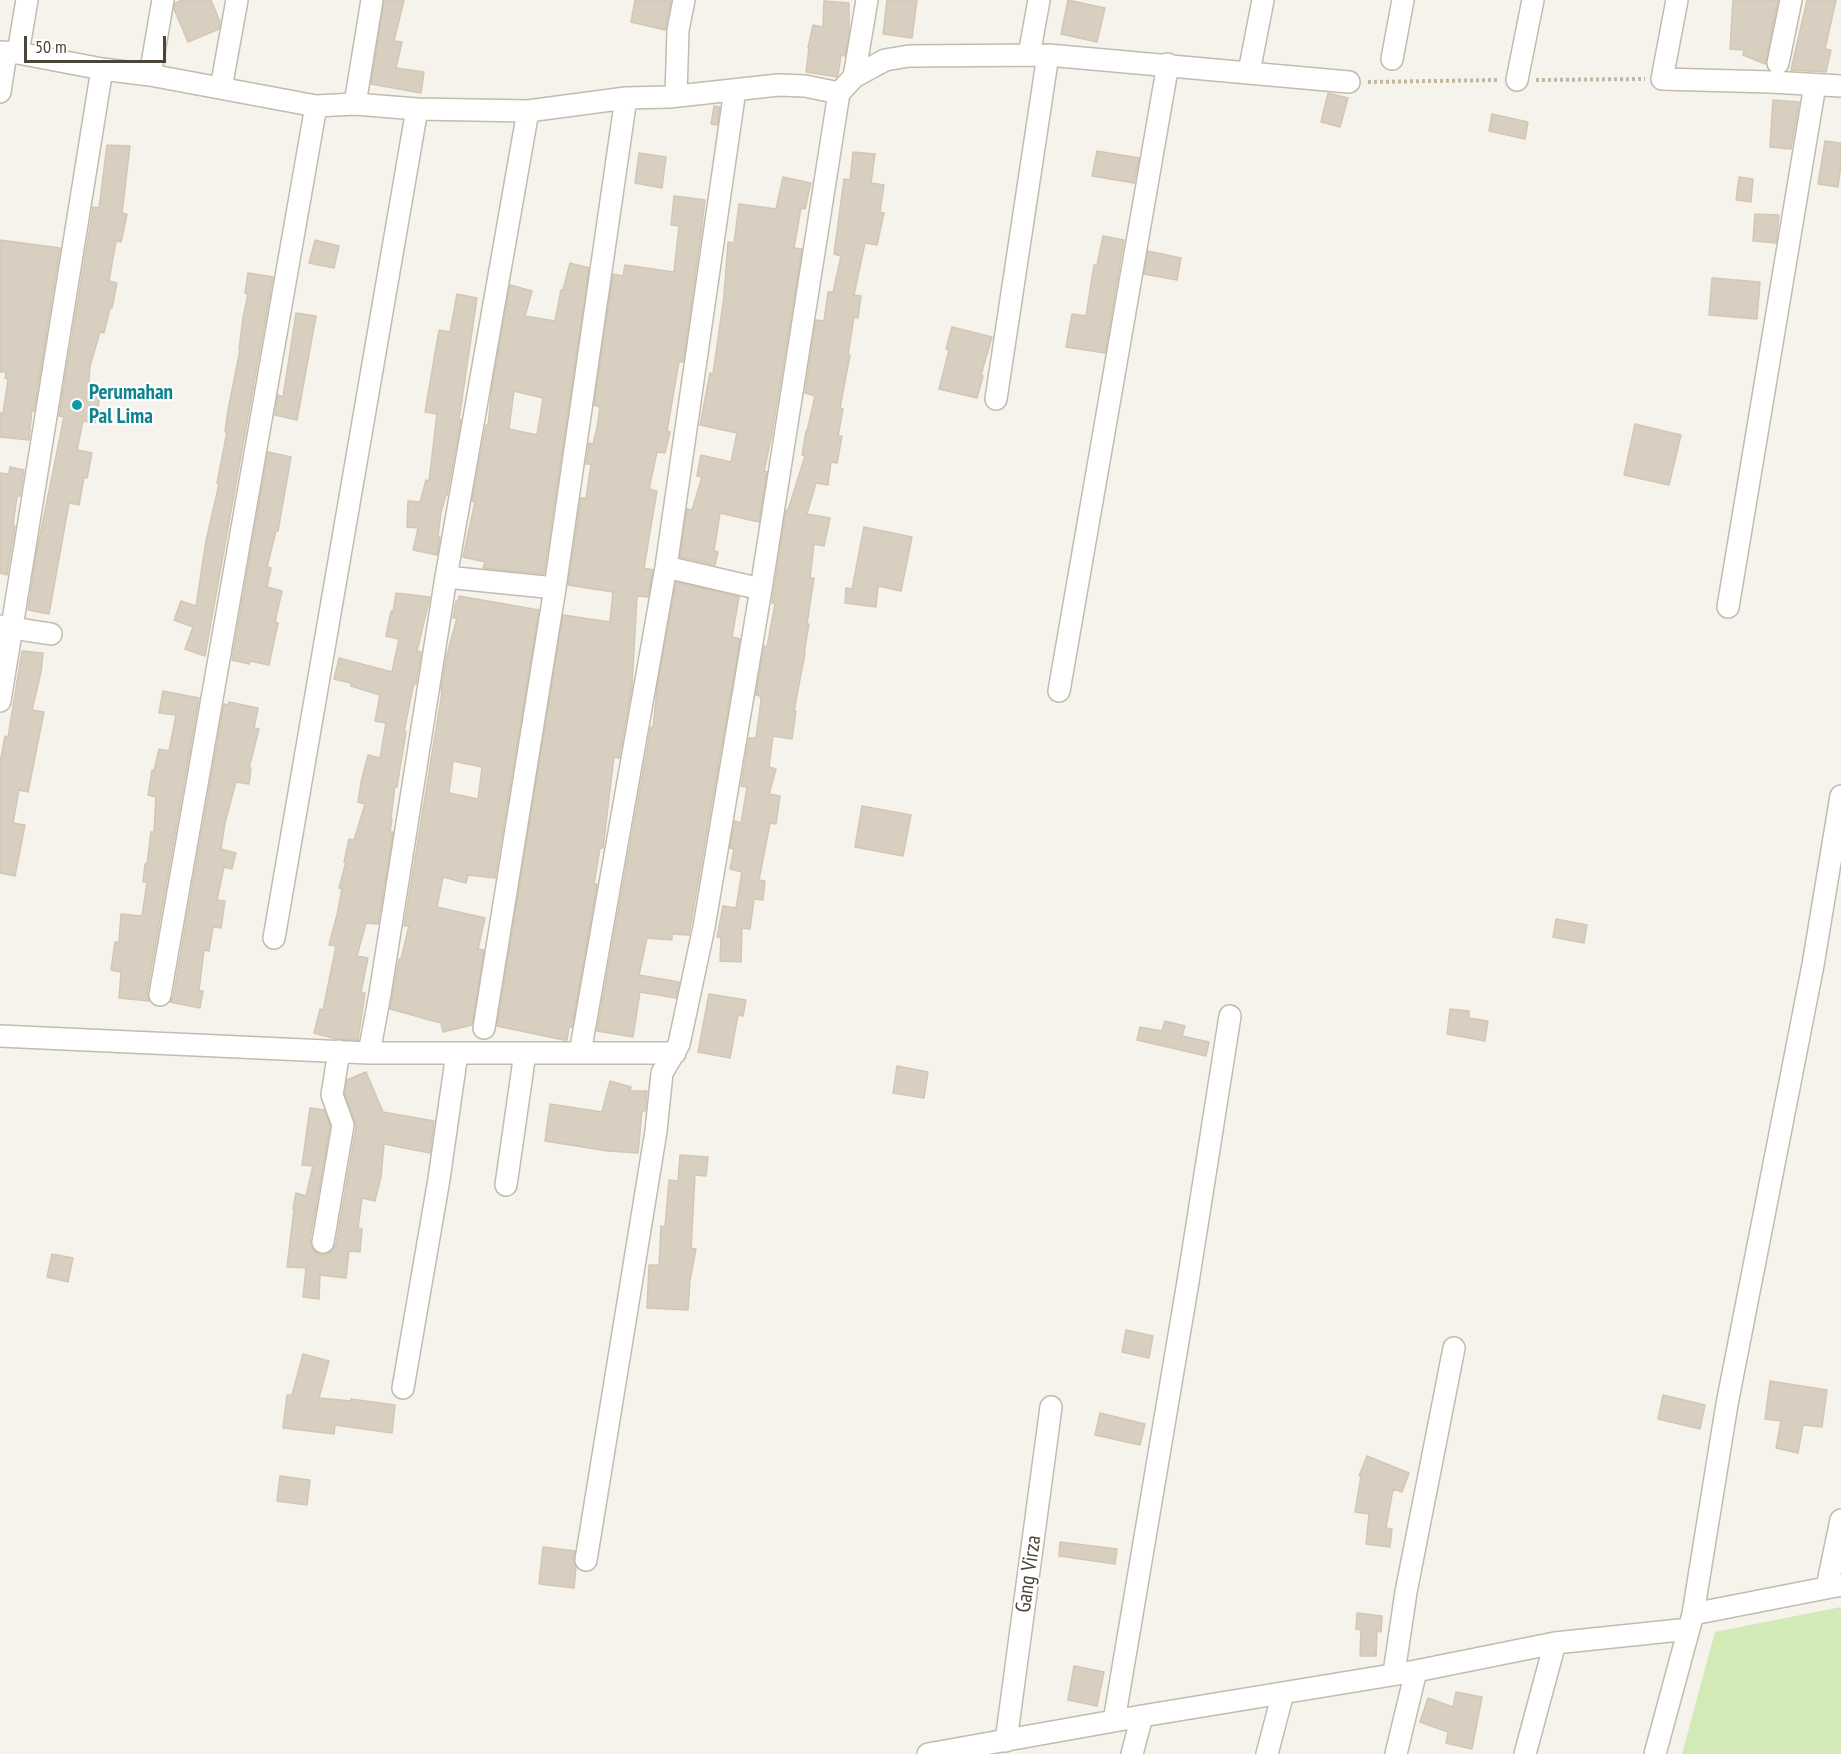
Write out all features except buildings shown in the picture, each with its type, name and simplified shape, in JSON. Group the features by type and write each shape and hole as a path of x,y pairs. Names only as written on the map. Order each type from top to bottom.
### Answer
{"street":[{"path":"0,92 8,53 27,0"},
{"path":"150,75 163,0"},
{"path":"221,88 237,0"},
{"path":"355,104 372,0"},
{"path":"676,96 678,30 684,0"},
{"path":"854,77 867,0"},
{"path":"996,399 1039,55 1039,0"},
{"path":"1249,72 1263,0"},
{"path":"1392,58 1403,0"},
{"path":"1517,80 1533,0"},
{"path":"1677,0 1662,79 1841,86"},
{"path":"1778,63 1791,0"},
{"path":"8,53 150,75 316,106 355,104 417,109 528,111 626,98 676,96 778,85 805,86 839,93"},
{"path":"586,1560 656,1131 662,1072 679,1044 705,927 839,93 854,77 885,60 909,56 1039,55 1168,64 1349,82"},
{"path":"1059,691 1168,64"},
{"path":"0,701 6,627 102,69"},
{"path":"1728,607 1815,85"},
{"path":"580,1053 666,567 735,90"},
{"path":"484,1028 555,588 626,98"},
{"path":"160,995 316,106"},
{"path":"274,938 417,109"},
{"path":"369,1053 446,577 528,111"},
{"path":"666,567 761,589"},
{"path":"446,577 555,588"},
{"path":"6,627 51,634"},
{"path":"1655,1754 1691,1621 1727,1404 1814,965 1841,796"},
{"path":"1114,1721 1230,1016"},
{"path":"0,1036 369,1053 675,1053"},
{"path":"324,1242 343,1125 332,1095 339,1051"},
{"path":"403,1388 439,1179 457,1053"},
{"path":"506,1185 525,1053"},
{"path":"1394,1673 1408,1582 1454,1348"},
{"name":"Gang Virza","path":"1006,1741 1051,1407"},
{"path":"928,1754 1006,1741 1043,1744 1114,1721 1416,1671 1555,1643 1691,1621 1834,1586 1841,1520"},
{"path":"1525,1754 1555,1643"},
{"path":"1396,1754 1416,1671"},
{"path":"1268,1754 1283,1693"},
{"path":"1132,1754 1142,1716"}],"green space":[{"path":"1841,1607 1841,1754 1682,1754 1715,1632"}],"place":[{"name":"Perumahan Pal Lima","path":"77,405"}]}
